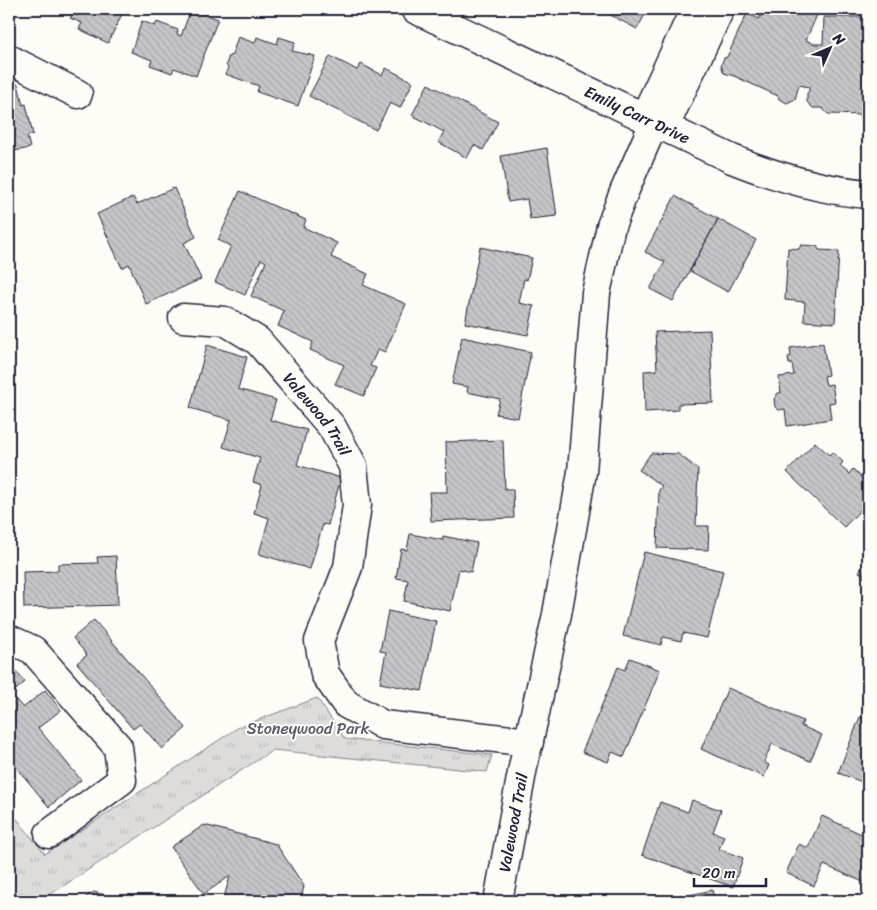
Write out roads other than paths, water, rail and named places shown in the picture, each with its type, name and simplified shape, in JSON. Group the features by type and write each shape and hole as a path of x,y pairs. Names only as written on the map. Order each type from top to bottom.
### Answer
{"street":[{"name":"Emily Carr Drive","path":"415,9 654,123 770,175 842,192 868,194"},
{"path":"654,123 694,9"},
{"path":"654,123 720,9"},
{"path":"9,60 78,94"},
{"name":"Valewood Trail","path":"498,901 529,742 557,614 582,472 596,293 611,226 654,123"},
{"name":"Valewood Trail","path":"183,318 225,321 258,341 332,426 353,466 357,505 348,567 319,641 325,674 346,704 383,725 529,742"},
{"path":"9,639 33,650 118,747 122,780 49,834"}],"park label":[{"name":"Stoneywood Park","path":"308,728"}]}
